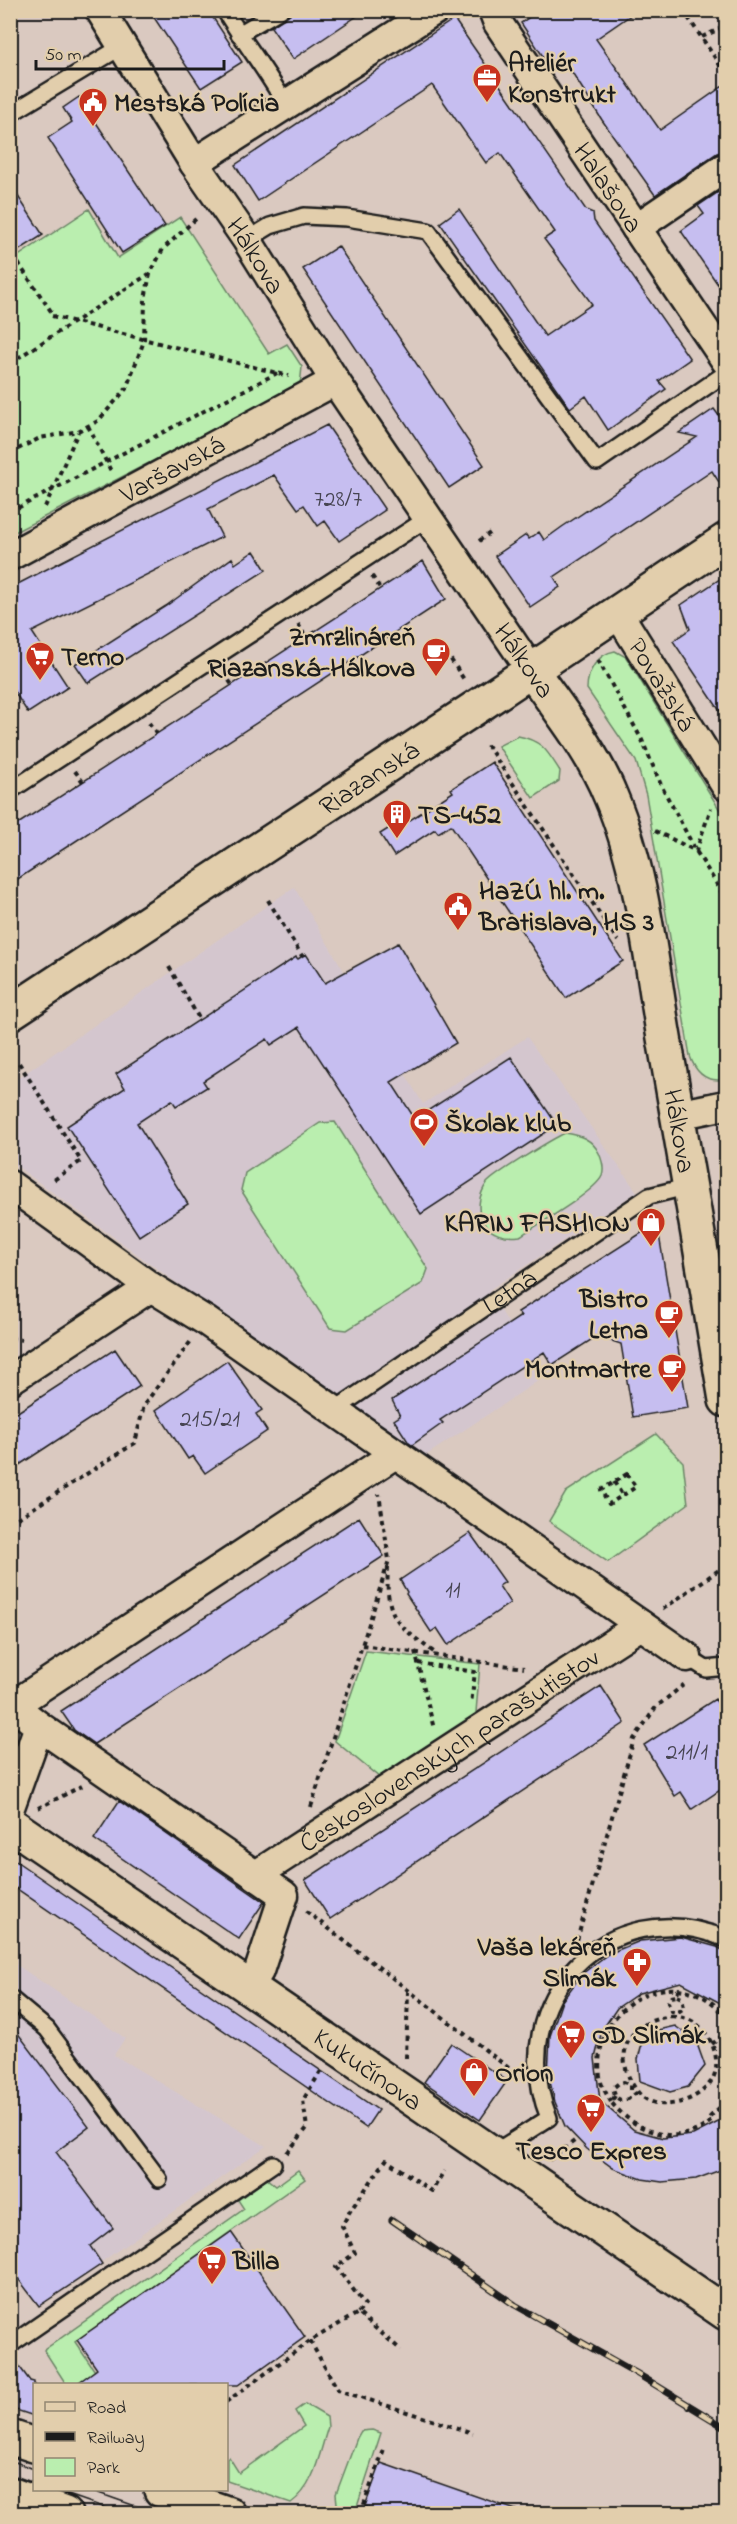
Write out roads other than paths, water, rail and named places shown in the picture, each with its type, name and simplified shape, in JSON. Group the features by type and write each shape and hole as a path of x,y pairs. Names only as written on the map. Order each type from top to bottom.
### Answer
{"street":[{"name":"Hálkova","path":"100,10 194,163 248,240 335,381 581,740 604,780 623,826 637,885 726,1400"},
{"path":"194,163 435,10"},
{"name":"Halašova","path":"503,15 636,228 726,361"},
{"path":"636,228 726,166"},
{"name":"Varšavská","path":"10,556 335,381"},
{"name":"Riazanská","path":"10,1012 726,540"},
{"name":"Považská","path":"618,613 720,794"},
{"path":"677,1115 725,1095"},
{"path":"19,1191 151,1287 206,1321 333,1411 385,1461 697,1663"},
{"path":"10,1380 151,1287"},
{"path":"21,1712 385,1461"},
{"name":"Československých parašutistov","path":"258,1876 565,1674 646,1628"},
{"path":"21,1712 284,1896 259,1971 249,1988"},
{"path":"17,1815 21,1712"},
{"name":"Kukučínova","path":"17,1815 249,1988 726,2313"},
{"path":"10,2437 33,2445"},
{"path":"164,2491 229,2514"},
{"path":"10,2494 65,2514"}],"lane":[{"path":"239,34 280,10"},
{"path":"227,14 269,75 286,105"},
{"path":"10,114 121,47"},
{"path":"248,240 270,226 304,216 347,218 428,231 597,462 726,373"},
{"path":"10,791 428,518"},
{"name":"Letná","path":"333,1411 649,1196 690,1186"},
{"path":"697,1663 726,1667"},
{"path":"492,2154 549,2118 538,2077 539,2037 547,2009 556,1990 583,1958 614,1938 632,1930 654,1926 686,1927 726,1939"},
{"path":"10,1998 47,2029 159,2179"},
{"path":"10,2344 273,2164"}],"tram line":[{"path":"10,2460 33,2469"},
{"path":"10,2474 33,2483"},
{"path":"57,2491 123,2514"},
{"path":"93,2491 158,2514"}],"railway":[{"path":"392,2220 515,2305 636,2373 726,2428"}],"place":[{"name":"Ateliér Konstrukt","path":"487,104"},
{"name":"Mestská Polícia","path":"93,128"},
{"name":"Zmrzlináreň Riazanská-Hálkova","path":"436,678"},
{"name":"Terno","path":"40,682"},
{"name":"TS-452","path":"397,840"},
{"name":"HaZÚ hl. m. Bratislava, HS 3","path":"458,932"},
{"name":"Školak klub","path":"424,1148"},
{"name":"KARIN FASHION","path":"651,1248"},
{"name":"Bistro Letna","path":"669,1340"},
{"name":"Montmartre","path":"672,1394"},
{"name":"Vaša lekáreň Slimák","path":"637,1988"},
{"name":"OD Slimák","path":"571,2060"},
{"name":"Orion","path":"474,2098"},
{"name":"Tesco Expres","path":"591,2134"},
{"name":"Billa","path":"212,2286"}]}
